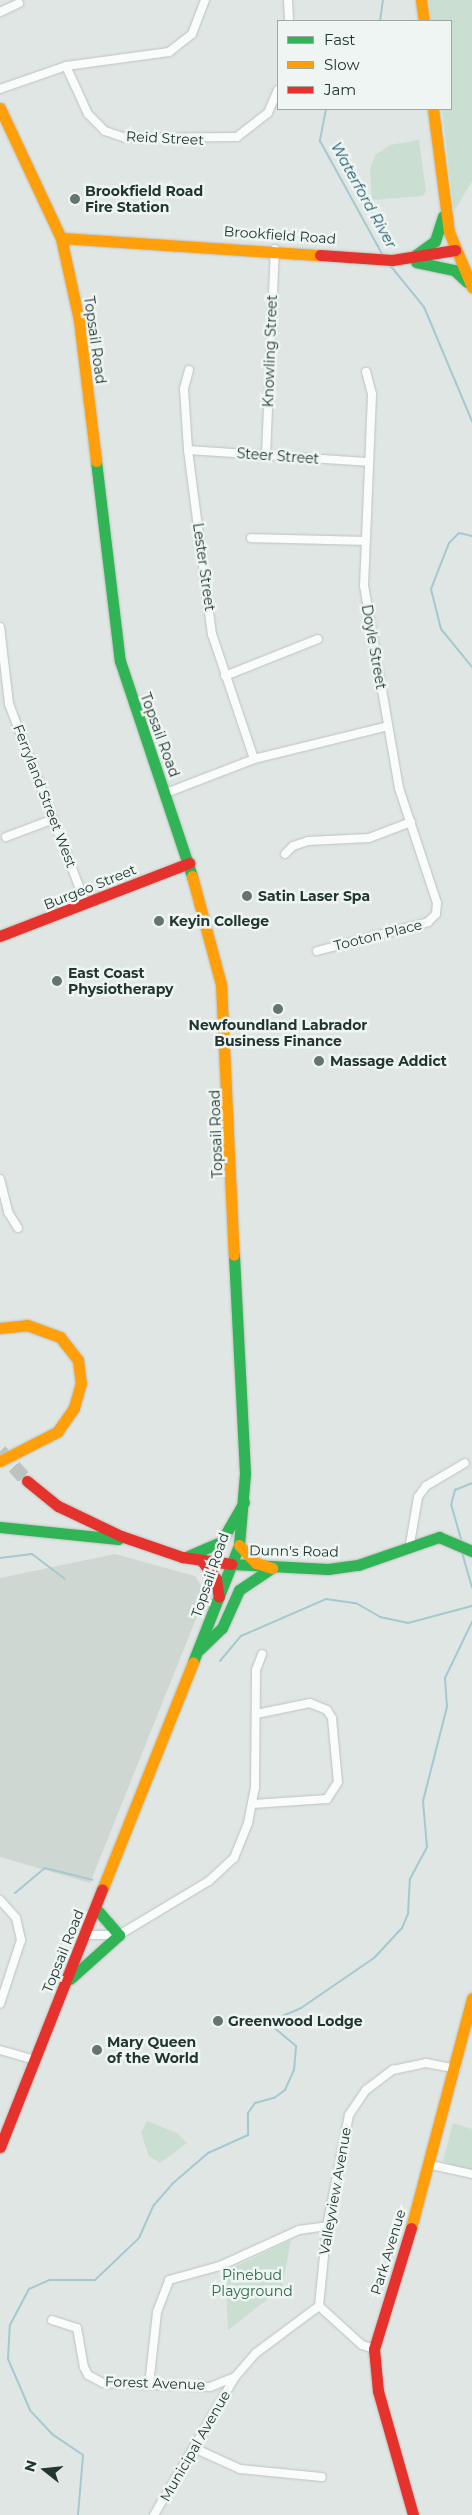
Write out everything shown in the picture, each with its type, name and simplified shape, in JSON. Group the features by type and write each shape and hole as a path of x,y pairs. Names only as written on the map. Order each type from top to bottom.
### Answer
{"main road":[{"path":"421,0 424,20"},
{"name":"Topsail Road","path":"0,108 61,238 79,320 120,661 206,915 224,1014 244,1502 239,1545 220,1596 0,2147"},
{"path":"433,110 445,206 455,250 471,284"},
{"path":"407,260 435,241 445,206"},
{"name":"Brookfield Road","path":"61,238 275,249 392,260 407,260 455,250"},
{"path":"407,260 454,270 471,284"},
{"name":"Burgeo Street","path":"0,936 86,905 189,863"},
{"path":"0,1328 17,1324 48,1330 72,1348 80,1371 79,1396 57,1432 0,1461"},
{"path":"27,1481 58,1506 138,1542"},
{"path":"182,1557 209,1550 221,1542 244,1502"},
{"path":"0,1527 138,1542"},
{"name":"Dunn's Road","path":"138,1542 182,1557 202,1561 272,1568 358,1565 410,1544 450,1538 470,1549"},
{"path":"239,1545 256,1563 272,1568"},
{"path":"202,1561 216,1579 220,1596"},
{"path":"198,1650 222,1628 239,1590 272,1568"},
{"path":"68,1980 119,1935 96,1909"},
{"name":"Park Avenue","path":"413,2515 376,2382 374,2349 431,2165 471,2005"}],"street":[{"path":"0,89 66,66 169,52 192,34 205,0"},
{"path":"288,0 289,20"},
{"path":"0,12 19,3"},
{"name":"Reid Street","path":"66,66 88,114 105,131 125,138 237,137 268,113 277,92"},
{"name":"Knowling Street","path":"266,454 275,249"},
{"name":"Lester Street","path":"189,370 184,389 188,450 212,634 254,759"},
{"name":"Doyle Street","path":"366,372 372,394 367,462 364,586 399,788 435,891 436,914"},
{"name":"Steer Street","path":"188,450 367,462"},
{"path":"252,538 364,541"},
{"name":"Ferryland Street West","path":"0,627 2,660 10,704 86,905"},
{"path":"225,676 318,639"},
{"path":"166,793 254,759 388,726"},
{"path":"6,837 54,820"},
{"path":"285,854 293,846 308,841 369,838 411,822"},
{"name":"Tooton Place","path":"316,951 428,922 436,914"},
{"path":"0,1179 1,1192 8,1212 18,1228"},
{"path":"410,1544 422,1492 466,1463"},
{"path":"86,1935 119,1935 223,1870 242,1841 253,1804 256,1670 262,1654"},
{"path":"253,1804 327,1799 338,1782 332,1718 327,1710 310,1703 256,1714"},
{"path":"0,1900 16,1918 21,1940 0,2004"},
{"path":"0,2050 35,2060"},
{"name":"Valleyview Avenue","path":"319,2306 327,2226 343,2132 361,2096 393,2070 426,2063 456,2070"},
{"path":"431,2165 472,2174"},
{"path":"149,2385 157,2312 169,2280 220,2266 299,2230 327,2226"},
{"path":"319,2306 362,2345 374,2349"},
{"name":"Forest Avenue","path":"52,2320 76,2328 84,2367 96,2381 149,2385 210,2386 235,2377 256,2353 319,2306"},
{"name":"Municipal Avenue","path":"154,2515 196,2449 235,2377"},
{"path":"196,2449 240,2468 322,2477"}],"shaded area":[{"path":"115,1554 195,1576 206,1594 90,1883 0,1857 0,1578"}],"green space":[{"path":"429,0 472,0 472,181 454,211 442,110 452,110 452,20 431,20"},
{"path":"419,140 426,191 423,196 372,200 370,169 375,155 390,145"},
{"path":"147,2121 177,2133 187,2143 160,2163 149,2156 141,2133"},
{"path":"453,2123 472,2129 472,2173 443,2161"},
{"name":"Pinebud Playground","path":"291,2240 282,2288 228,2330 226,2271"}],"waterway":[{"name":"Waterford River","path":"380,20 383,0"},
{"name":"Waterford River","path":"326,110 320,141 382,254"},
{"name":"Waterford River","path":"389,264 424,307 472,421"},
{"name":"Waterford River","path":"472,536 459,533 449,543 431,589 441,629 472,667"},
{"name":"Waterford River","path":"461,1539 451,1505 455,1490 472,1483"},
{"name":"Waterford River","path":"461,1549 472,1587"},
{"path":"0,1558 32,1554 65,1579"},
{"path":"220,1661 241,1636 326,1599 356,1603 380,1617 408,1623 472,1606"},
{"name":"Waterford River","path":"78,2515 83,2455 53,2435 30,2410 8,2359 10,2325 29,2289 49,2280 95,2280 139,2238 154,2205 172,2184 208,2153 248,2135 248,2113 255,2103 274,2098 285,2090 294,2070 296,2046 273,2027 273,2020 301,2008 374,1958 402,1928 408,1914 410,1879 427,1847 423,1801 447,1707 445,1678 472,1622"},
{"path":"15,1893 45,1868 93,1880"}],"tunnel":[{"path":"0,1451 27,1481"}],"traffic: fast":[{"path":"413,257 435,241 443,216"},
{"path":"416,262 454,270 467,282"},
{"path":"96,461 120,661 192,876"},
{"path":"193,1662 239,1545 245,1473 234,1255"},
{"path":"188,1556 221,1542 244,1502"},
{"path":"0,1527 118,1539"},
{"path":"232,1564 328,1569 358,1565 439,1537 472,1551"},
{"path":"200,1649 222,1628 239,1590 272,1568"},
{"path":"70,1979 119,1935 96,1909"}],"traffic: slow":[{"path":"421,0 424,20"},
{"path":"0,108 61,238 79,320 96,461"},
{"path":"433,110 449,232 472,287"},
{"path":"61,238 320,255"},
{"path":"192,876 221,984 234,1255"},
{"path":"0,1328 27,1325 60,1337 78,1360 81,1383 74,1408 57,1432 0,1461"},
{"path":"239,1545 256,1563 272,1568"},
{"path":"102,1890 193,1662"},
{"path":"411,2228 472,1998"}],"traffic: jam":[{"path":"320,255 392,260 455,250"},
{"path":"0,936 189,863"},
{"path":"27,1481 58,1506 121,1536 182,1557 232,1564"},
{"path":"202,1561 216,1579 219,1597"},
{"path":"0,2147 102,1890"},
{"path":"411,2228 374,2349 378,2391 413,2515"}],"place":[{"name":"Brookfield Road Fire Station","path":"75,199"},
{"name":"Satin Laser Spa","path":"247,896"},
{"name":"Keyin College","path":"159,921"},
{"name":"East Coast Physiotherapy","path":"57,981"},
{"name":"Newfoundland Labrador Business Finance","path":"278,1009"},
{"name":"Massage Addict","path":"319,1061"},
{"name":"Greenwood Lodge","path":"218,2021"},
{"name":"Mary Queen of the World","path":"97,2050"}]}
